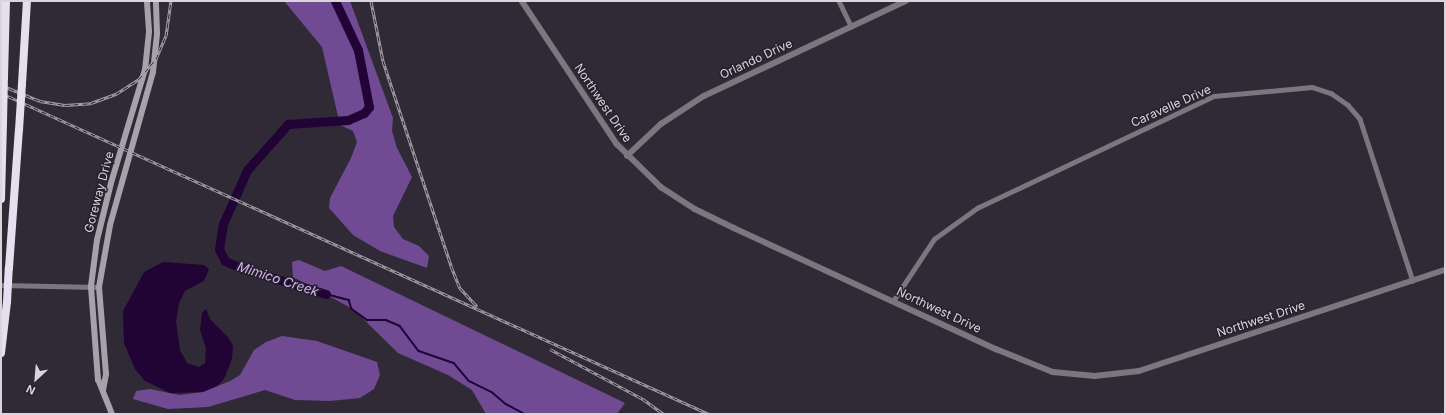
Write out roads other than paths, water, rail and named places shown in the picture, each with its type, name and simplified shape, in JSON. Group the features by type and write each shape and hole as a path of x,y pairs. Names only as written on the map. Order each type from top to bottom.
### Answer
{"highway":[{"path":"1,199 6,1"},
{"path":"1,353 7,302 27,1"}],"main road":[{"name":"Goreway Drive","path":"112,414 98,380 94,353 91,286 99,233 145,70 149,31 147,1"},
{"name":"Goreway Drive","path":"103,390 106,381 99,287 110,225 153,72 157,33 156,1"}],"street":[{"name":"Northwest Drive","path":"522,1 597,115 627,156 661,186 695,209 1002,351 1053,372 1108,376 1160,366 1445,270"},
{"path":"839,1 851,26"},
{"name":"Orlando Drive","path":"627,156 661,124 704,96 906,1"},
{"name":"Caravelle Drive","path":"893,301 934,239 977,208 1214,96 1312,87 1331,92 1348,105 1360,119 1413,281"},
{"path":"1,285 99,287"}],"waterway":[{"name":"Mimico Creek","path":"326,294 244,269 225,261 219,249 223,224 247,170 288,124 348,120 364,113 369,107 358,50 335,1"},
{"name":"Mimico Creek","path":"326,294 349,300 352,309 367,320 386,320 400,326 419,351 454,363 469,381 492,392 506,404 525,414"}],"railway":[{"path":"1,85 40,101 65,105 91,103 116,94 139,79 156,59 166,36 171,1"},
{"path":"371,1 383,61 451,266 460,288 477,306"},
{"path":"1,93 709,414"},
{"path":"550,349 643,399 664,414"}]}
